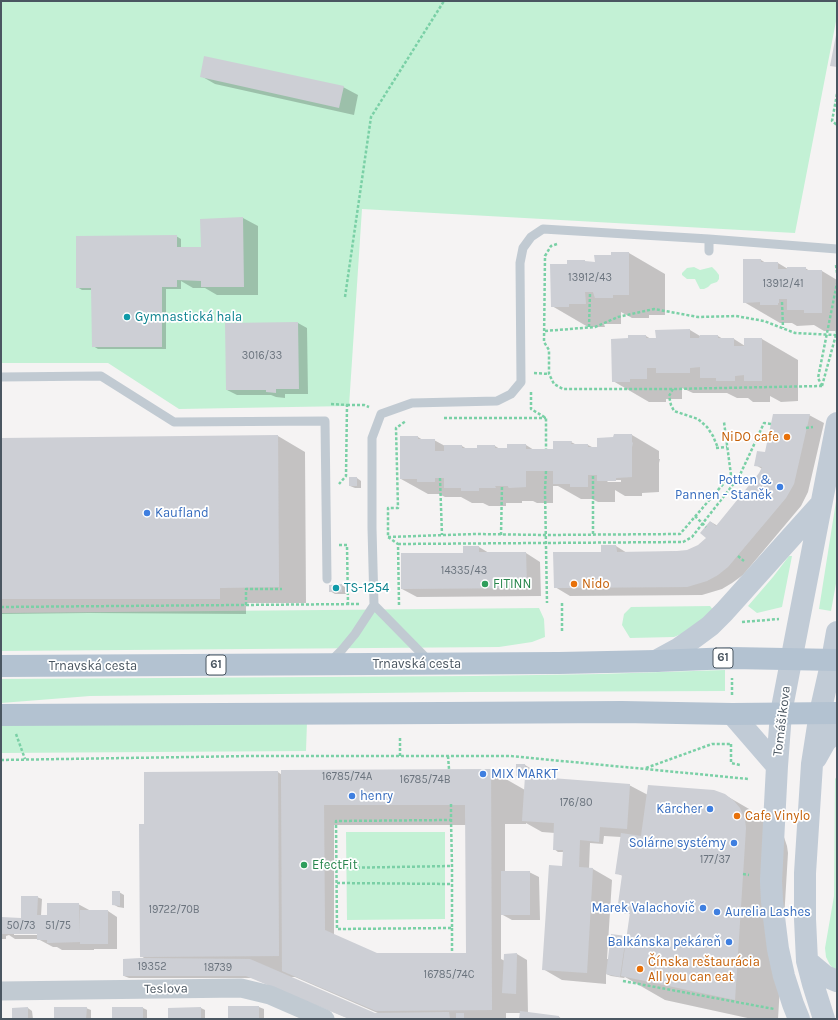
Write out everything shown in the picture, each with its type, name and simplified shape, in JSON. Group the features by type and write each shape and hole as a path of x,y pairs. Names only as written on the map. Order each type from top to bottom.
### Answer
{"main road":[{"name":"Tomášikova","path":"799,1019 784,976 778,949 772,902 771,881 776,766 781,713 837,423"},
{"path":"656,661 678,649 710,626 821,504"},
{"path":"824,1019 813,984 808,961 805,919 805,874 812,764 828,713 837,632"},
{"name":"Trnavská cesta","path":"1,666 559,663 732,658 835,660"},
{"path":"1,715 622,712 732,714 828,713"},
{"path":"732,714 776,766"},
{"path":"812,764 825,742 837,730"},
{"path":"808,961 825,976 837,980"}],"street":[{"name":"Teslova","path":"1,991 241,988 270,995 325,1019"}],"lane":[{"path":"328,664 342,651 374,605 372,438 382,414 412,403 498,401 511,394 521,382 520,263 523,248 531,237 543,229 709,239 837,249"},
{"path":"709,239 709,251"},
{"path":"1,377 101,376 174,422 325,421 327,579"},
{"path":"374,605 432,664"}],"path":[{"path":"345,297 371,117 444,1"},
{"path":"837,94 832,121 837,125"},
{"path":"558,244 551,246 546,256 544,342 549,350 549,374 554,384 563,389 673,389 822,386"},
{"path":"830,262 836,266 837,273"},
{"path":"822,386 818,378 837,283"},
{"path":"589,327 590,293"},
{"path":"782,302 783,328"},
{"path":"544,331 595,327 618,317 654,309 698,317 736,316 764,321 795,333 836,335"},
{"path":"822,386 837,331"},
{"path":"673,389 669,396 674,411 698,419 707,427 713,436 717,448 727,447"},
{"path":"331,404 364,405 382,414"},
{"path":"335,489 346,476 347,405"},
{"path":"531,410 546,418"},
{"path":"388,537 388,508 398,508 396,428 411,418"},
{"path":"443,418 546,418"},
{"path":"546,418 546,449"},
{"path":"388,537 501,534 680,534 730,475 724,422"},
{"path":"388,537 398,544 684,542 692,537 739,477 764,423 771,424"},
{"path":"806,428 813,427"},
{"path":"546,471 545,543 547,603"},
{"path":"593,475 593,534"},
{"path":"440,478 442,535"},
{"path":"501,534 502,486"},
{"path":"695,516 706,527"},
{"path":"398,544 399,605"},
{"path":"335,545 347,545 348,605"},
{"path":"246,605 246,589 282,589"},
{"path":"562,603 562,630"},
{"path":"1,607 362,604"},
{"path":"736,622 780,619"},
{"path":"732,677 732,691"},
{"path":"400,738 400,756"},
{"path":"643,769 712,744 731,744"},
{"path":"1,760 235,756 510,756 749,778"},
{"path":"448,756 449,769"},
{"path":"731,764 740,765"},
{"path":"451,804 452,953"},
{"path":"451,820 336,821 337,929 452,928"},
{"path":"337,868 452,866"},
{"path":"743,874 749,875"},
{"path":"337,883 452,884"},
{"path":"623,981 776,1009"}],"green space":[{"path":"1,1 837,1 837,16 795,233 362,209 349,406 179,409 108,363 1,363"},
{"path":"694,267 700,270 712,267 719,275 719,279 717,282 708,287 700,289 695,279 687,279 682,275 687,268"},
{"path":"837,495 837,578 831,611 819,609"},
{"path":"789,556 792,556 782,607 757,613 748,606"},
{"path":"710,606 714,611 689,631 674,637 630,638 622,625 624,614 631,607"},
{"path":"539,608 544,619 545,637 532,642 499,647 1,651 1,613"},
{"path":"725,670 725,691 90,696 1,703 1,679 475,676"},
{"path":"307,722 306,751 1,753 1,725"},
{"path":"837,776 837,972 830,965 826,957 825,948 834,896 835,779"},
{"path":"346,832 445,832 445,919 347,920"}],"building":[{"path":"836,35 837,36 837,67 830,66"},
{"path":"204,56 344,86 339,108 200,77"},
{"name":"Gymnastická hala","path":"243,217 244,287 201,287 201,281 177,280 177,287 162,287 162,347 92,347 91,288 76,288 76,236 177,235 177,247 201,247 200,219"},
{"path":"611,252 629,252 629,295 613,295 613,298 595,298 593,292 585,292 586,304 569,304 569,307 551,307 550,264 567,264 567,260 585,260 595,262 594,255 611,255"},
{"path":"743,259 761,259 761,262 778,262 778,269 787,269 787,267 806,267 806,270 822,270 822,313 804,313 804,310 787,310 787,299 779,299 778,305 760,305 760,302 743,303"},
{"path":"298,322 299,389 276,389 276,393 266,392 266,390 226,390 225,323"},
{"path":"690,329 690,338 699,338 700,335 718,335 718,338 734,338 734,346 744,346 744,338 762,338 762,381 744,381 744,375 735,376 735,381 716,381 716,378 700,378 700,367 690,368 690,373 656,373 656,368 647,368 647,379 630,379 630,382 612,382 611,339 628,338 628,335 646,335 646,338 656,338 655,330"},
{"path":"773,414 810,414 794,484 786,498 728,567 718,575 707,581 687,587 554,588 553,552 601,552 601,545 616,545 617,552 677,551 687,550 698,545 706,538 700,533 710,521 716,526 759,473 762,467 754,466 757,451 765,452"},
{"path":"614,434 632,434 632,477 616,478 616,481 597,481 597,475 588,475 588,487 570,487 570,484 553,484 553,471 526,471 526,487 509,488 508,486 495,486 496,488 479,488 479,491 461,491 461,488 444,488 444,478 435,478 435,482 417,482 417,479 400,479 400,436 418,436 418,439 435,439 435,451 444,451 444,445 462,445 462,448 477,448 477,445 495,445 495,448 507,448 507,444 526,444 526,449 553,449 553,441 572,441 571,444 588,444 588,447 597,447 597,438 613,437"},
{"path":"278,435 279,587 220,588 220,599 1,599 1,438"},
{"path":"349,477 357,477 357,486 349,486"},
{"path":"463,546 479,546 479,552 526,552 527,588 401,589 401,553 463,553"},
{"name":"TS-1254","path":"342,584 342,592 329,592 329,585"},
{"path":"516,764 525,764 526,775 516,776"},
{"path":"491,769 492,1010 376,1011 282,971 281,770","holes":["324,805 465,805 466,953 377,953 325,930"]},
{"path":"278,771 279,956 140,957 139,824 144,824 144,772"},
{"path":"525,776 630,784 627,829 600,827 599,842 580,840 579,867 593,868 587,973 542,970 549,865 562,866 563,850 553,850 554,823 522,821"},
{"path":"648,785 714,790 725,794 734,801 740,808 745,820 746,828 735,1000 621,976 630,913 617,911 622,875 615,874 621,833 641,836"},
{"path":"501,871 530,871 530,915 501,915"},
{"path":"112,891 120,891 120,906 112,905"},
{"path":"21,896 38,896 37,915 47,915 47,903 79,903 80,935 80,910 108,910 108,944 80,944 80,942 47,943 47,940 37,940 37,934 1,934 1,917 21,918"},
{"path":"611,934 626,936 620,977 606,974"},
{"path":"517,953 516,994 502,993 504,954"},
{"path":"123,959 250,959 375,1013 449,1012 450,1019 349,1019 246,976 123,976"},
{"path":"228,1006 259,1006 259,1019 228,1019"},
{"path":"28,1007 28,1019 12,1019 12,1008"},
{"path":"54,1007 87,1007 86,1019 54,1019"},
{"path":"112,1007 143,1007 143,1019 112,1019"},
{"path":"201,1007 201,1019 168,1019 168,1008"},
{"path":"520,1011 559,1016 559,1019 519,1019"},
{"path":"456,1013 464,1013 464,1019 456,1019"}],"place":[{"name":"Gymnastická hala","path":"127,317"},
{"name":"NiDO cafe","path":"787,437"},
{"name":"Potten & Pannen - Staněk","path":"780,487"},
{"name":"Kaufland","path":"147,513"},
{"name":"FITINN","path":"485,584"},
{"name":"Nido","path":"574,584"},
{"name":"TS-1254","path":"336,588"},
{"name":"MIX MARKT","path":"483,774"},
{"name":"henry","path":"352,796"},
{"name":"Kärcher","path":"710,809"},
{"name":"Cafe Vinylo","path":"737,816"},
{"name":"Solárne systémy","path":"734,843"},
{"name":"EfectFit","path":"304,865"},
{"name":"Marek Valachovič","path":"703,908"},
{"name":"Aurelia Lashes","path":"717,912"},
{"name":"Balkánska pekáreň","path":"729,942"},
{"name":"Čínska reštaurácia All you can eat","path":"640,969"}]}
